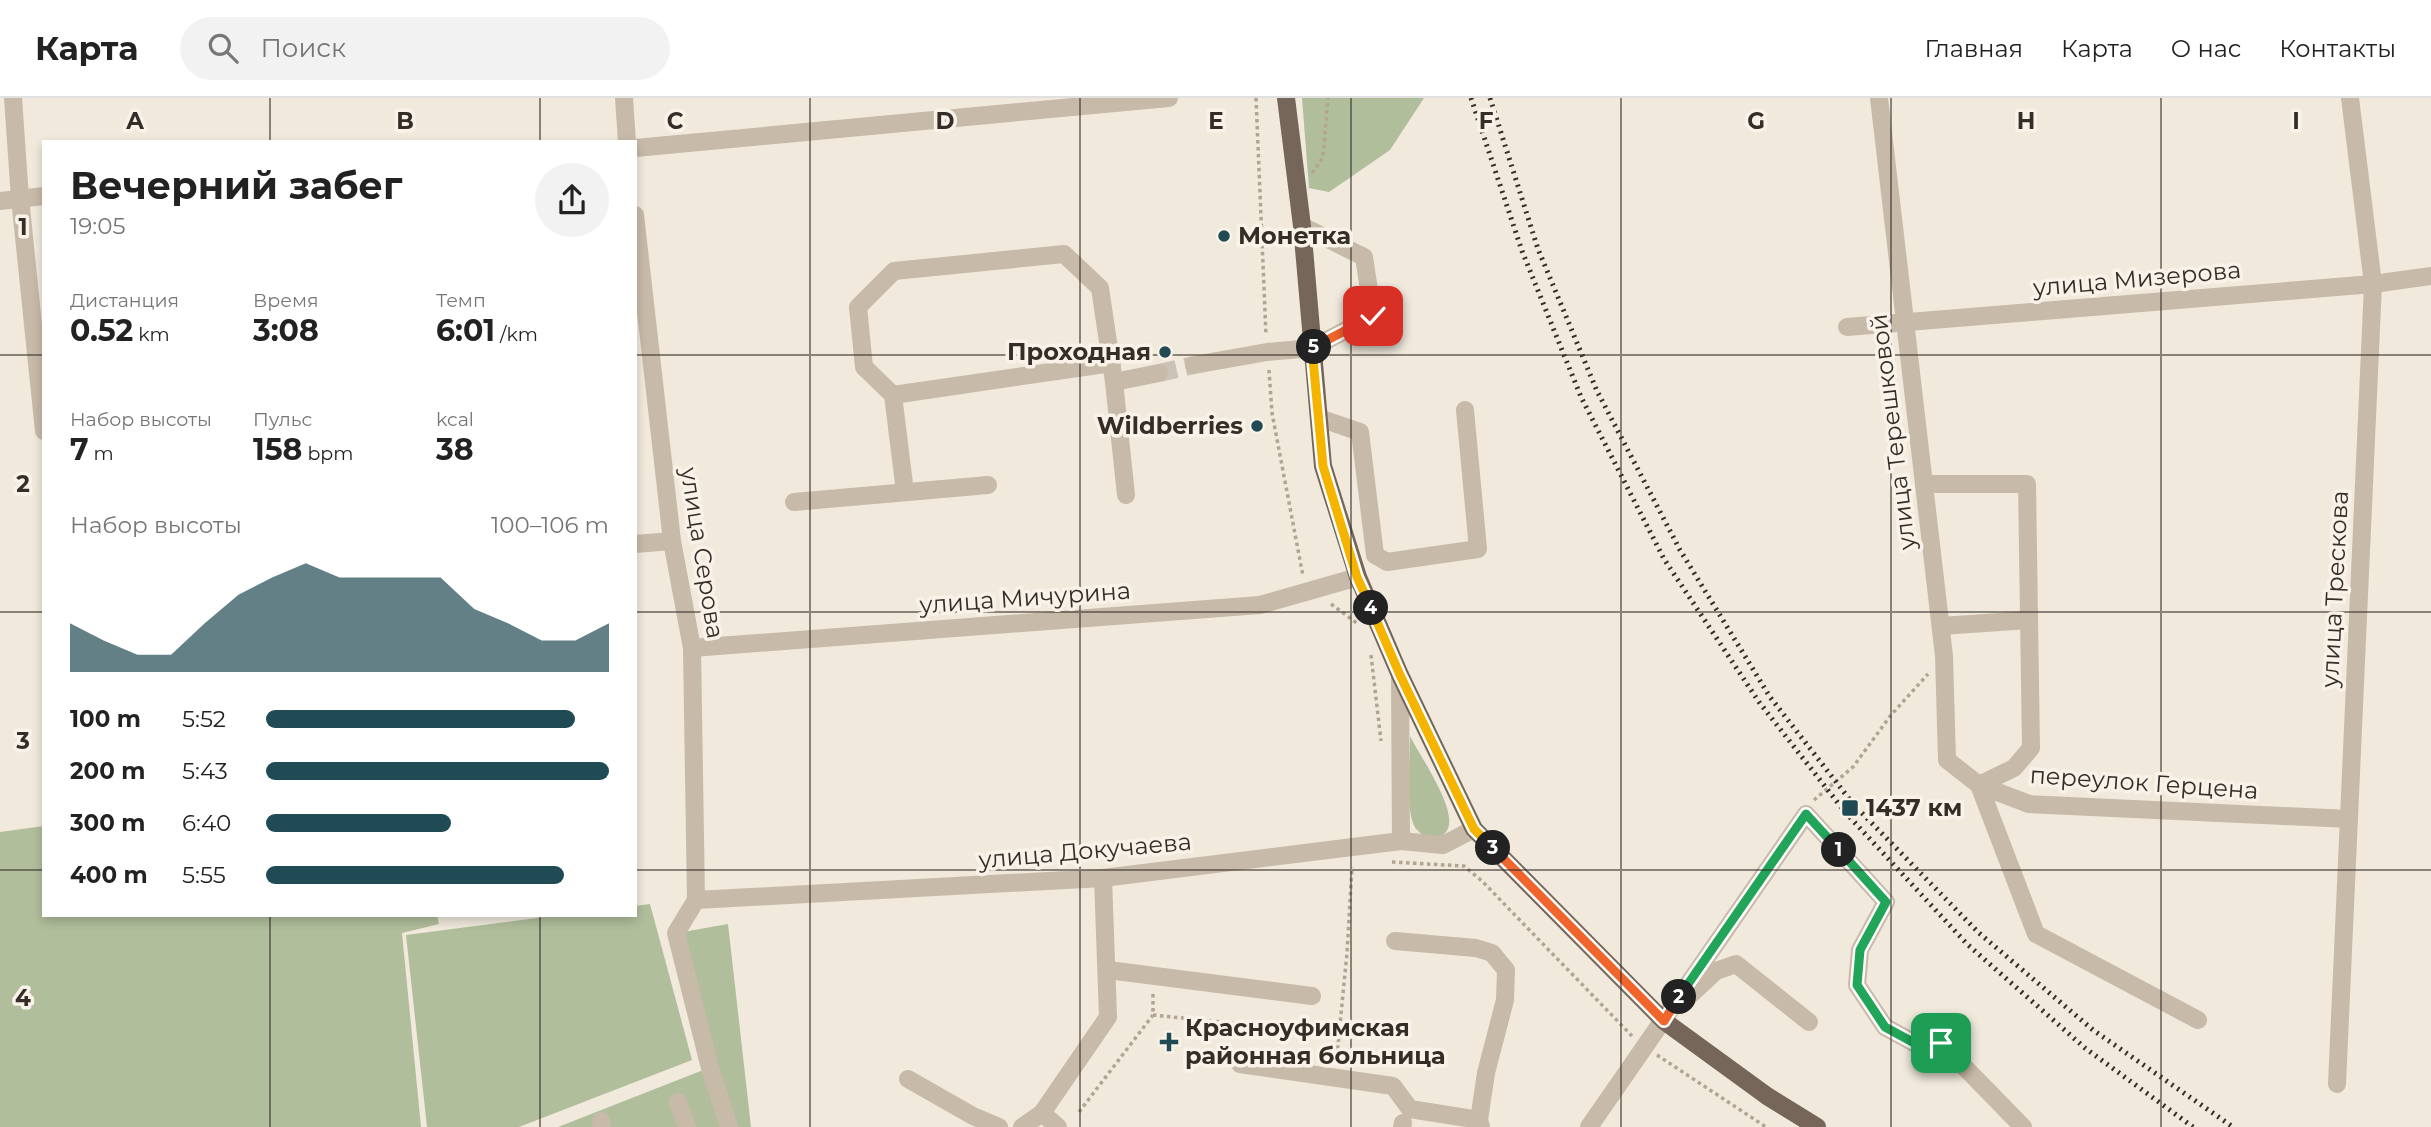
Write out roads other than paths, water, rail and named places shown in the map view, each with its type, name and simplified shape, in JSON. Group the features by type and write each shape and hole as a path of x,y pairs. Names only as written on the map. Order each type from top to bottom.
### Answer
{"main road":[{"path":"1286,98 1302,226 1323,466 1357,577 1400,675 1474,829 1664,1021 1767,1096 1817,1127"}],"street":[{"path":"13,98 20,198 42,412"},
{"path":"624,98 627,140"},
{"path":"637,148 1169,98"},
{"name":"улица Терешковой","path":"1879,98 1941,626 1947,760"},
{"name":"улица Трескова","path":"2337,1084 2373,284 2350,98"},
{"path":"0,201 42,196"},
{"path":"1194,365 1267,352 1312,348 1373,316 1364,257 1302,226"},
{"name":"улица Серова","path":"637,233 672,541 692,648 696,900"},
{"path":"905,492 893,395 864,367 858,307 894,271 1064,254 1100,288 1112,363 1126,495"},
{"name":"улица Мизерова","path":"1847,327 2373,284 2431,276"},
{"path":"893,395 1112,363"},
{"path":"1114,382 1159,373"},
{"path":"1319,418 1360,432 1375,555 1387,562 1478,549 1465,410"},
{"path":"1924,484 2026,484 2031,748 2014,768 1979,785 2036,934 2198,1020"},
{"path":"794,502 988,485"},
{"path":"637,544 672,541"},
{"name":"улица Мичурина","path":"692,648 1260,605 1357,577"},
{"path":"1941,626 2029,620"},
{"path":"1400,675 1401,841"},
{"name":"переулок Герцена","path":"1947,760 1979,785 2029,804 2349,819"},
{"path":"1588,1127 1806,814 1886,902 1860,950 1857,985 1885,1027 1918,1045 1941,1043 2024,1127"},
{"name":"улица Докучаева","path":"696,900 1103,878 1401,841 1443,845 1474,829"},
{"path":"1022,1127 1042,1113 1108,1017 1103,878"},
{"path":"696,900 676,933 710,1068 729,1127"},
{"path":"1240,1064 1393,1086 1410,1109 1480,1124 1486,1073 1505,1000 1506,970 1492,953 1476,948 1395,941"},
{"path":"1664,1021 1716,971 1737,964 1809,1022"},
{"path":"1108,970 1312,996"},
{"path":"908,1079 973,1116 999,1127"},
{"path":"678,1102 687,1127"},
{"path":"1042,1113 1058,1127"}],"tunnel":[{"path":"1159,373 1194,365"}],"railway":[{"path":"1471,98 1522,251 1581,397 1664,559 1759,702 1845,812 1967,944 2085,1048 2193,1127"},
{"path":"1490,98 1538,249 1597,391 1680,550 1770,697 1854,805 1979,933 2093,1030 2233,1127"}],"place":[{"name":"Монетка","path":"1224,236"},
{"name":"Проходная","path":"1165,352"},
{"name":"Wildberries","path":"1257,426"},
{"name":"1437 км","path":"1850,808"},
{"name":"Красноуфимская районная больница","path":"1169,1042"}]}
